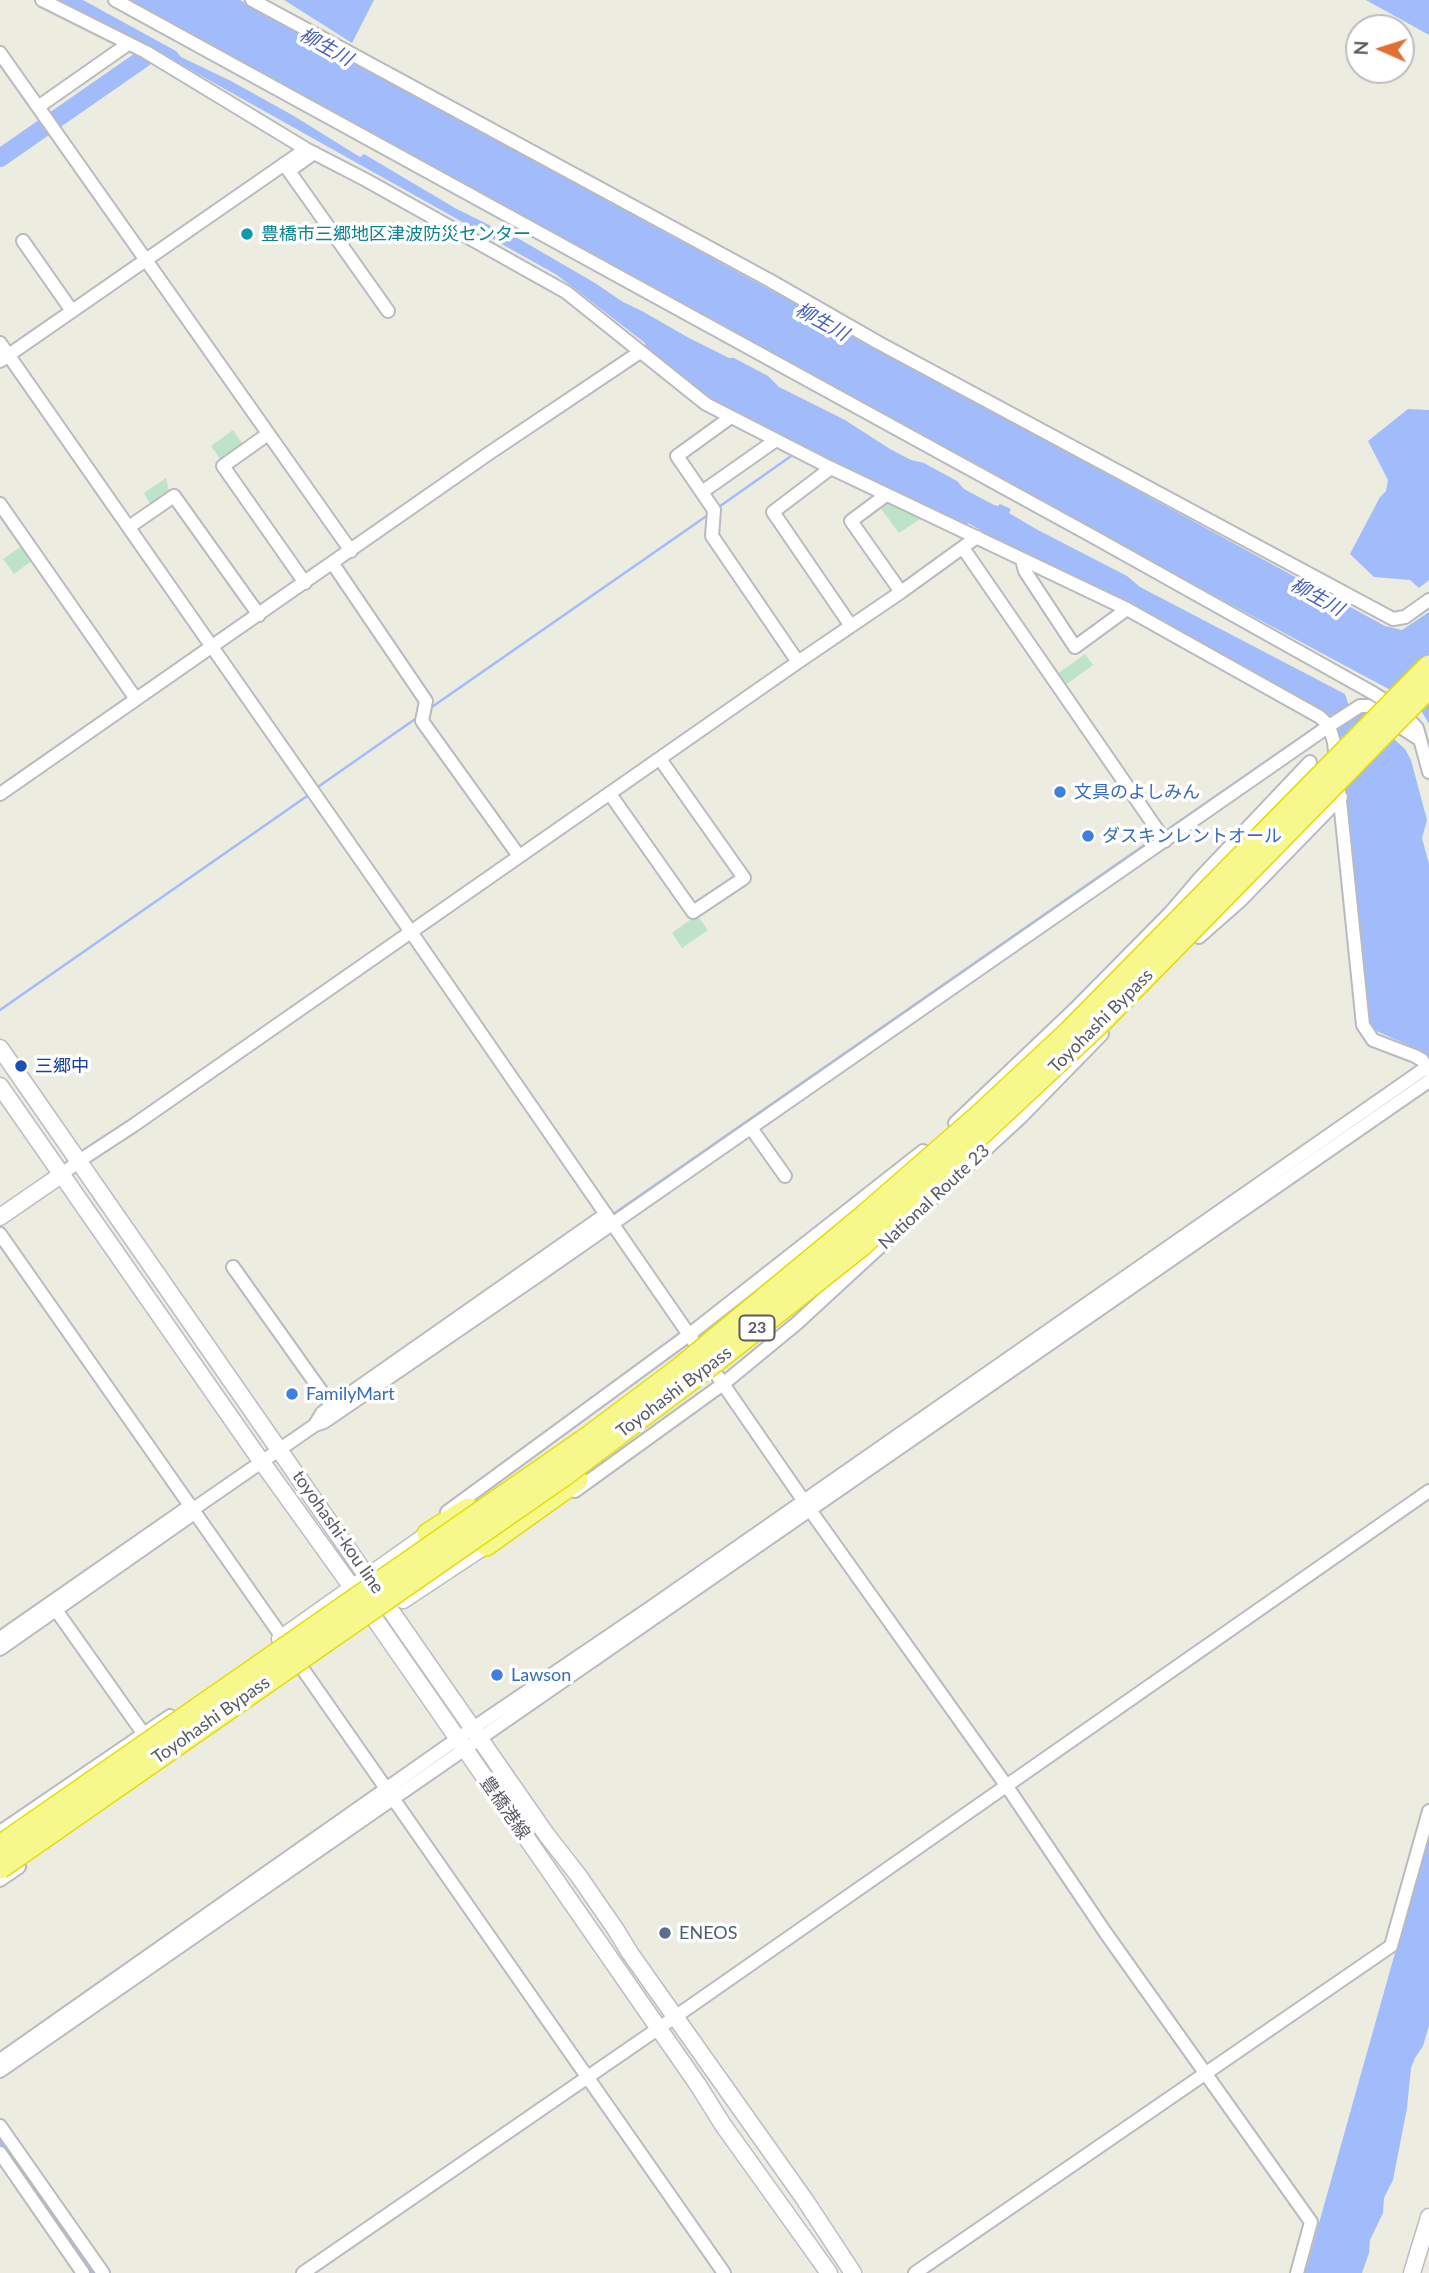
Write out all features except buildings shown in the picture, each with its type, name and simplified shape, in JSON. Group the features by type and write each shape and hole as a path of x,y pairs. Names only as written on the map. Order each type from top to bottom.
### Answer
{"highway":[{"name":"Toyohashi Bypass","path":"0,1835 590,1436 678,1370 960,1132 1069,1032 1429,666"},
{"name":"Toyohashi Bypass","path":"0,1868 563,1476 717,1360 862,1245 1102,1021 1429,687"},
{"name":"23","path":"486,1545 756,1346 807,1301 862,1245"},
{"name":"23","path":"428,1534 555,1448 819,1253"}],"main road":[{"name":"toyohashi-kou line","path":"0,1048 545,1834 616,1930 630,1954 798,2189 853,2273"},
{"name":"toyohashi-kou line","path":"0,1086 352,1587"},
{"path":"0,1217 61,1175"},
{"path":"213,1688 428,1534"},
{"path":"374,1618 486,1545"},
{"name":"豊橋港線","path":"352,1587 829,2273"},
{"path":"1412,2273 1429,2217"}],"street":[{"path":"0,2071 87,2005 1286,1173 1428,1071 1415,1056 1373,1040 1363,1025 1341,797 1326,723 1127,609 886,495 706,404 566,292 469,236 310,151 128,44 42,0"},
{"path":"115,0 1329,667 1401,711 1418,727 1429,772"},
{"path":"253,0 769,280 879,343 1393,620 1405,617 1429,600"},
{"path":"38,107 128,44"},
{"path":"0,53 351,551"},
{"path":"4,358 145,260 310,151"},
{"path":"287,168 388,311"},
{"path":"23,241 72,311"},
{"path":"0,343 4,358 129,527 806,1505 1006,1785 1104,1932 1311,2222 1297,2273"},
{"path":"0,794 507,441 640,352"},
{"path":"731,416 677,456 713,511 712,536 798,662"},
{"path":"268,434 223,466 305,583"},
{"path":"702,492 776,440"},
{"path":"831,468 773,512 851,626"},
{"path":"886,495 851,521 901,592"},
{"path":"129,527 174,496 259,615"},
{"path":"0,504 136,699"},
{"path":"61,1175 901,592 976,537"},
{"path":"963,548 1164,840"},
{"path":"1022,560 1025,571 1075,647 1127,609"},
{"path":"333,564 426,701 422,721 519,856"},
{"path":"0,1638 52,1609 138,1547 190,1516 192,1510 314,1425 324,1422 334,1410 492,1300 609,1219 751,1128 1299,748 1326,723 1360,706 1368,706 1419,739"},
{"path":"1299,748 1341,797"},
{"path":"610,794 693,912 744,878 660,759"},
{"path":"428,1534 460,1501 542,1445 690,1334 948,1130 1121,963 1310,762"},
{"name":"National Route 23","path":"486,1545 503,1542 514,1535 723,1384 833,1291 1022,1116 1208,927 1240,901 1341,797"},
{"path":"1121,963 1148,988"},
{"path":"751,1128 785,1176"},
{"path":"917,1157 944,1186"},
{"path":"0,1234 282,1637"},
{"path":"233,1267 334,1410"},
{"path":"303,2273 1429,1491"},
{"path":"52,1609 143,1733"},
{"path":"0,1880 374,1618"},
{"path":"0,1649 23,1627"},
{"path":"302,1668 724,2273"},
{"path":"0,1835 143,1733 213,1688 233,1717"},
{"path":"915,2273 1391,1946 1429,1811"},
{"path":"0,2060 59,2025"},
{"path":"0,2126 103,2273"},
{"path":"0,2153 83,2273"},
{"path":"12,2170 25,2162"}],"green space":[{"path":"233,430 244,446 224,460 220,459 211,446"},
{"path":"166,478 170,494 151,506 144,493"},
{"path":"885,501 923,517 899,533 879,506"},
{"path":"23,545 33,560 14,574 3,559"},
{"path":"1085,654 1093,665 1064,686 1056,675"},
{"path":"697,915 708,930 682,948 672,933"}],"water":[{"path":"56,0 83,0 176,51 181,57 294,116 360,157 364,154 455,208 509,233 623,302 768,376 779,387 845,420 890,449 911,460 924,463 994,505 1000,504 1011,509 1009,513 1127,576 1140,587 1345,694 1349,706 1365,713 1405,749 1411,760 1427,820 1422,838 1429,864 1429,1060 1424,1052 1374,1030 1369,1023 1339,734 1326,713 1130,603 978,532 982,531 968,523 966,526 834,463 715,401 648,352 645,343 557,275 148,46"},
{"name":"柳生川","path":"129,0 240,0 1385,626 1402,630 1429,612 1429,724 1422,712 1409,700 1163,568"},
{"path":"284,0 374,0 352,43"},
{"path":"1366,0 1429,0 1429,35 1415,27 1415,14 1391,14"},
{"path":"1408,409 1429,410 1429,580 1419,588 1410,580 1374,577 1350,554 1380,497 1386,491 1388,480 1368,441"},
{"path":"1429,1832 1429,2025 1423,2046 1411,2068 1407,2108 1393,2180 1384,2198 1383,2213 1370,2240 1362,2273 1305,2273"}],"waterway":[{"path":"0,158 144,58"},
{"path":"716,509 794,454"},
{"path":"429,709 708,515"},
{"path":"315,789 418,717"},
{"path":"1164,832 1320,724"},
{"path":"0,1010 310,794"},
{"path":"612,1215 1156,837"},
{"path":"0,2142 92,2273"}],"place":[{"name":"豊橋市三郷地区津波防災センター","path":"247,234"},
{"name":"文具のよしみん","path":"1060,792"},
{"name":"ダスキンレントオール","path":"1088,836"},
{"name":"三郷中","path":"21,1066"},
{"name":"FamilyMart","path":"292,1394"},
{"name":"Lawson","path":"497,1675"},
{"name":"ENEOS","path":"665,1933"}]}
